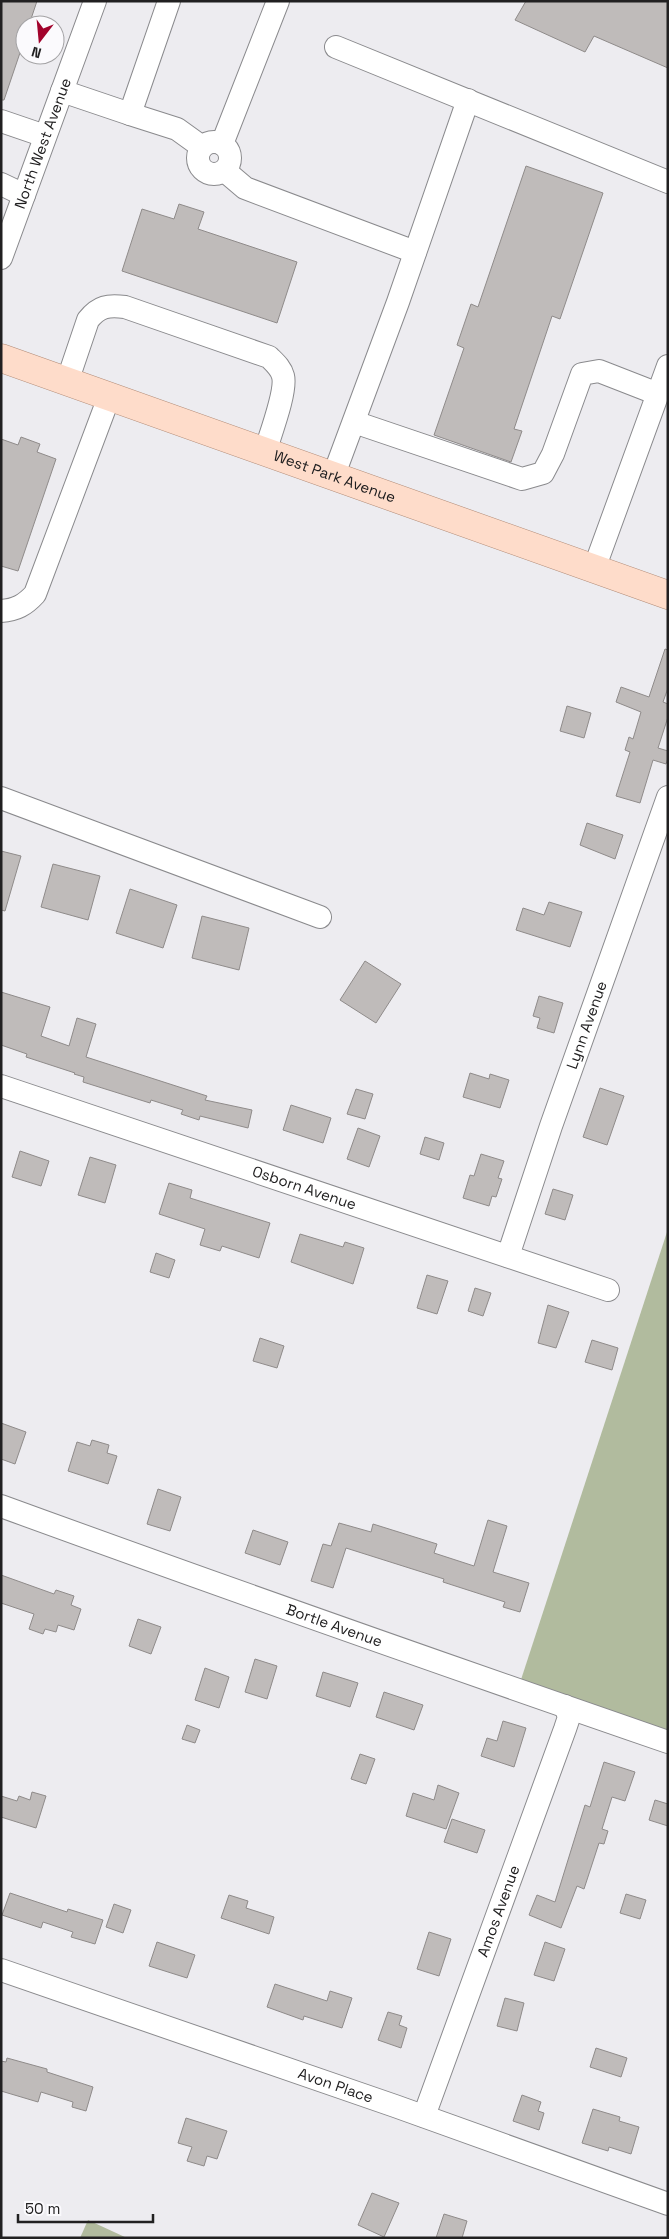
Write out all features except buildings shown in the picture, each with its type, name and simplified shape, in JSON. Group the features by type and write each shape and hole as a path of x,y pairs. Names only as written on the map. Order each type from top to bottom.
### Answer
{"main road":[{"name":"West Park Avenue","path":"1,358 668,595"}],"street":[{"name":"North West Avenue","path":"1,258 95,1"},
{"path":"130,114 169,1"},
{"path":"278,1 212,146 199,152 199,162 204,171 214,174 225,171 245,188 415,252"},
{"path":"336,47 668,182"},
{"path":"62,91 177,129 212,146"},
{"path":"333,477 468,100"},
{"path":"1,121 46,136"},
{"path":"1,184 24,195"},
{"path":"66,382 88,320 94,312 103,306 125,306 269,357 279,366 283,375 284,387 265,452"},
{"path":"594,569 668,366"},
{"path":"354,422 522,479 543,473 553,454 582,374 598,371 658,394"},
{"path":"1,611 18,608 27,604 35,594 109,397"},
{"name":"Lynn Avenue","path":"508,1256 551,1126 668,797"},
{"path":"1,798 320,917"},
{"name":"Osborn Avenue","path":"1,1086 608,1290"},
{"name":"Bortle Avenue","path":"1,1506 249,1596 668,1742"},
{"name":"Amos Avenue","path":"424,2116 565,1729 569,1717 565,1706"},
{"name":"Avon Place","path":"1,1970 424,2116 668,2204"}],"green space":[{"path":"668,1229 668,1747 516,1695"},
{"path":"88,2220 127,2238 80,2238"}]}
